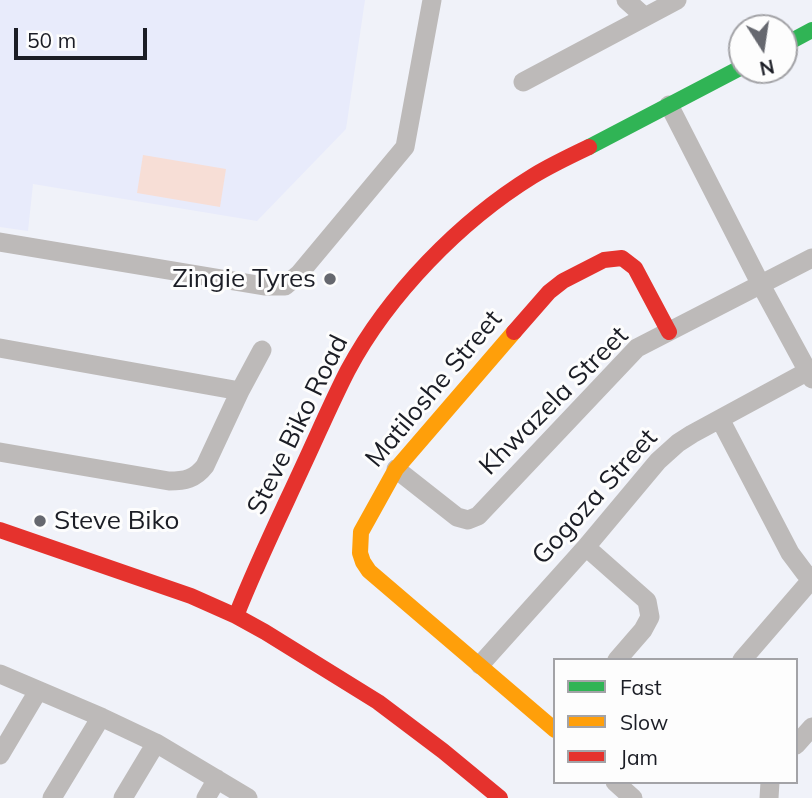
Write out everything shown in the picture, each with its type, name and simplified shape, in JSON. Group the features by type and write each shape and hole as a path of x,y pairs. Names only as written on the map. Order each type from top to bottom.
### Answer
{"street":[{"path":"0,242 264,286 285,286 299,274 405,146 432,0"},
{"path":"626,0 645,17"},
{"path":"523,82 677,0"},
{"name":"Steve Biko Road","path":"236,616 254,571 349,369 379,322 409,284 463,228 516,187 728,74"},
{"path":"669,105 810,375"},
{"name":"Matiloshe Street","path":"553,728 369,571 360,557 361,532 396,469 549,292 563,281 604,260 622,258 635,268 669,332"},
{"name":"Khwazela Street","path":"396,469 457,517 468,520 478,516 636,348 812,258"},
{"path":"0,348 240,391"},
{"path":"0,452 169,481 190,480 205,466 262,350"},
{"name":"Gogoza Street","path":"480,665 669,450 720,419 810,375"},
{"path":"720,419 790,553 804,573 812,579 744,658"},
{"path":"0,530 191,596 236,616 301,652 378,702 500,798"},
{"path":"586,547 647,601 650,617 643,630 619,658"},
{"path":"0,674 156,743 248,798"},
{"path":"0,755 38,691"},
{"path":"52,798 101,717"},
{"path":"798,743 812,727"},
{"path":"123,798 156,743"},
{"path":"206,798 217,779"}],"shaded area":[{"path":"0,0 365,0 346,129 257,221 33,184 28,231 0,227"},
{"path":"143,155 226,169 220,207 137,193"}],"traffic: fast":[{"path":"798,38 812,30"},
{"path":"589,147 728,74"}],"traffic: slow":[{"path":"514,332 396,469 361,532 360,553 369,571 553,728"}],"traffic: jam":[{"path":"236,616 342,382 364,342 384,314 428,262 479,215 533,176 589,147"},
{"path":"514,332 549,292 563,281 604,260 622,258 635,268 669,332"},
{"path":"0,530 191,596 236,616 378,702 500,798"}],"place":[{"name":"Zingie Tyres","path":"330,279"},
{"name":"Steve Biko","path":"40,521"}]}
